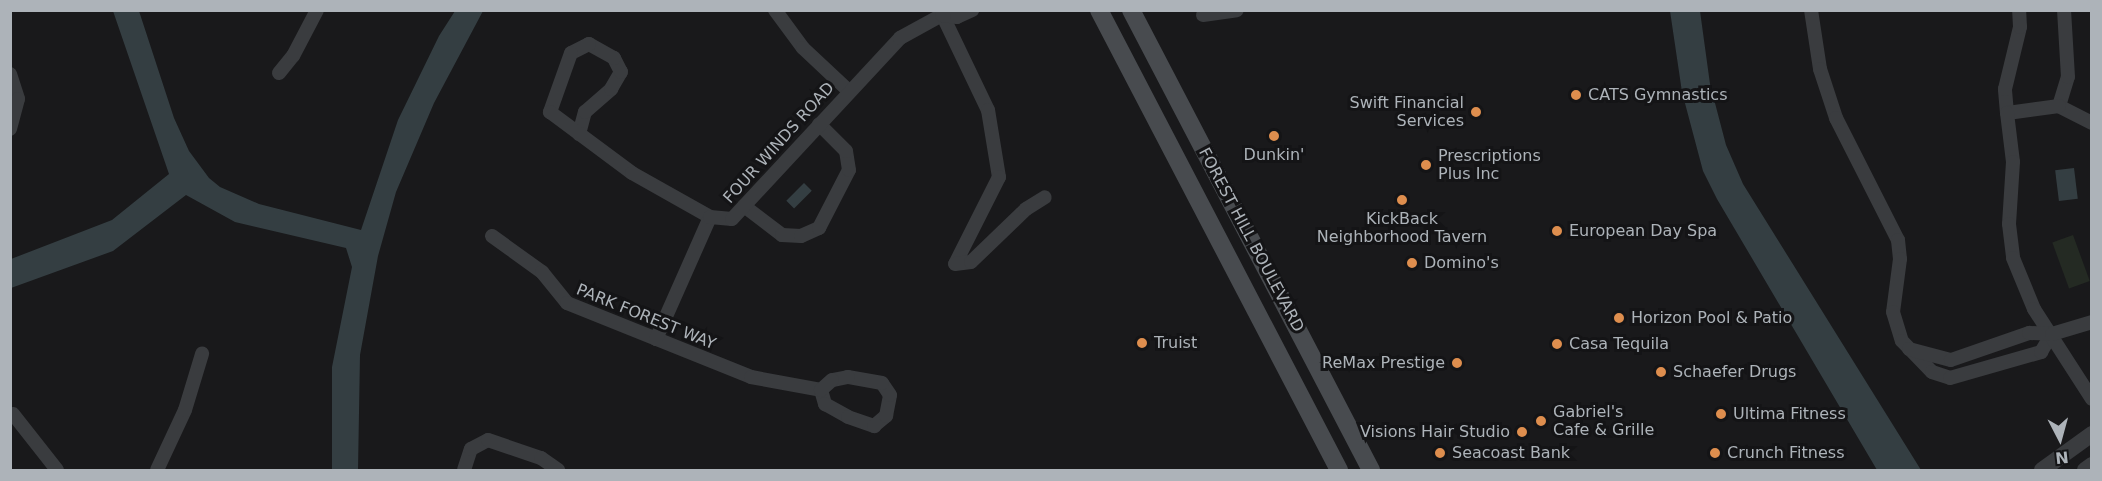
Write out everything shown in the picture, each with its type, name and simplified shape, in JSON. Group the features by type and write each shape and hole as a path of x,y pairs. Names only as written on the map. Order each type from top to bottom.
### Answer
{"main road":[{"name":"FOREST HILL BOULEVARD","path":"1099,10 1339,471"},
{"name":"FOREST HILL BOULEVARD","path":"1131,10 1371,471"}],"street":[{"path":"279,73 293,56 317,10"},
{"path":"775,10 803,48 849,91"},
{"name":"FOUR WINDS ROAD","path":"656,339 710,217 732,219 900,38 942,12 957,17 972,10"},
{"path":"1203,15 1238,10"},
{"path":"1811,10 1820,69 1836,118 1896,230 1900,259 1893,312 1897,332 1908,349 1932,372 1950,378 2040,352 2052,334"},
{"path":"2019,10 2020,27 2005,89 2013,162 2010,247 2024,289 2091,399"},
{"path":"2059,106 2068,77 2064,10"},
{"path":"942,12 988,110 999,177 955,264 971,262 1026,209 1045,197"},
{"path":"579,134 585,112 611,89 621,72 614,58 589,44 571,53 550,112 579,134 632,174 710,217"},
{"path":"10,74 18,99 13,124"},
{"path":"2007,113 2059,106 2091,123"},
{"path":"744,206 782,235 801,236 819,228 849,171 846,152 819,124"},
{"name":"PARK FOREST WAY","path":"492,236 542,272 567,303 751,377 815,389"},
{"path":"1908,349 1951,360 2028,333 2052,334 2091,322"},
{"path":"157,471 185,410 201,354"},
{"path":"848,377 882,383 890,395 886,416 874,426 834,412 825,404 815,389 832,380 848,377"},
{"path":"13,414 57,471"},
{"path":"2042,471 2091,434"},
{"path":"464,471 471,448 488,440 541,458 558,471"},
{"path":"2085,471 2091,465"}],"shaded area":[{"path":"113,11 139,11 174,118 189,151 209,178 220,187 259,204 361,230 398,120 439,36 455,11 483,11 434,103 396,192 378,256 360,355 358,470 332,470 332,367 352,267 346,248 235,222 186,195 113,251 11,288 11,259 112,220 169,174"},
{"path":"1670,11 1700,11 1710,84 1726,145 1743,184 1921,470 1877,470 1717,199 1703,171 1682,92"},
{"path":"2074,168 2078,199 2059,201 2055,170"},
{"path":"804,183 812,191 794,208 786,201"},
{"path":"2073,235 2090,281 2069,289 2052,243"}],"place":[{"name":"CATS Gymnastics","path":"1576,95"},
{"name":"Swift Financial Services","path":"1476,112"},
{"name":"Dunkin'","path":"1274,136"},
{"name":"Prescriptions Plus Inc","path":"1426,165"},
{"name":"KickBack Neighborhood Tavern","path":"1402,200"},
{"name":"European Day Spa","path":"1557,231"},
{"name":"Domino's","path":"1412,263"},
{"name":"Horizon Pool & Patio","path":"1619,318"},
{"name":"Truist","path":"1142,343"},
{"name":"Casa Tequila","path":"1557,344"},
{"name":"ReMax Prestige","path":"1457,363"},
{"name":"Schaefer Drugs","path":"1661,372"},
{"name":"Ultima Fitness","path":"1721,414"},
{"name":"Gabriel's Cafe & Grille","path":"1541,421"},
{"name":"Visions Hair Studio","path":"1522,432"},
{"name":"Seacoast Bank","path":"1440,453"},
{"name":"Crunch Fitness","path":"1715,453"}]}
